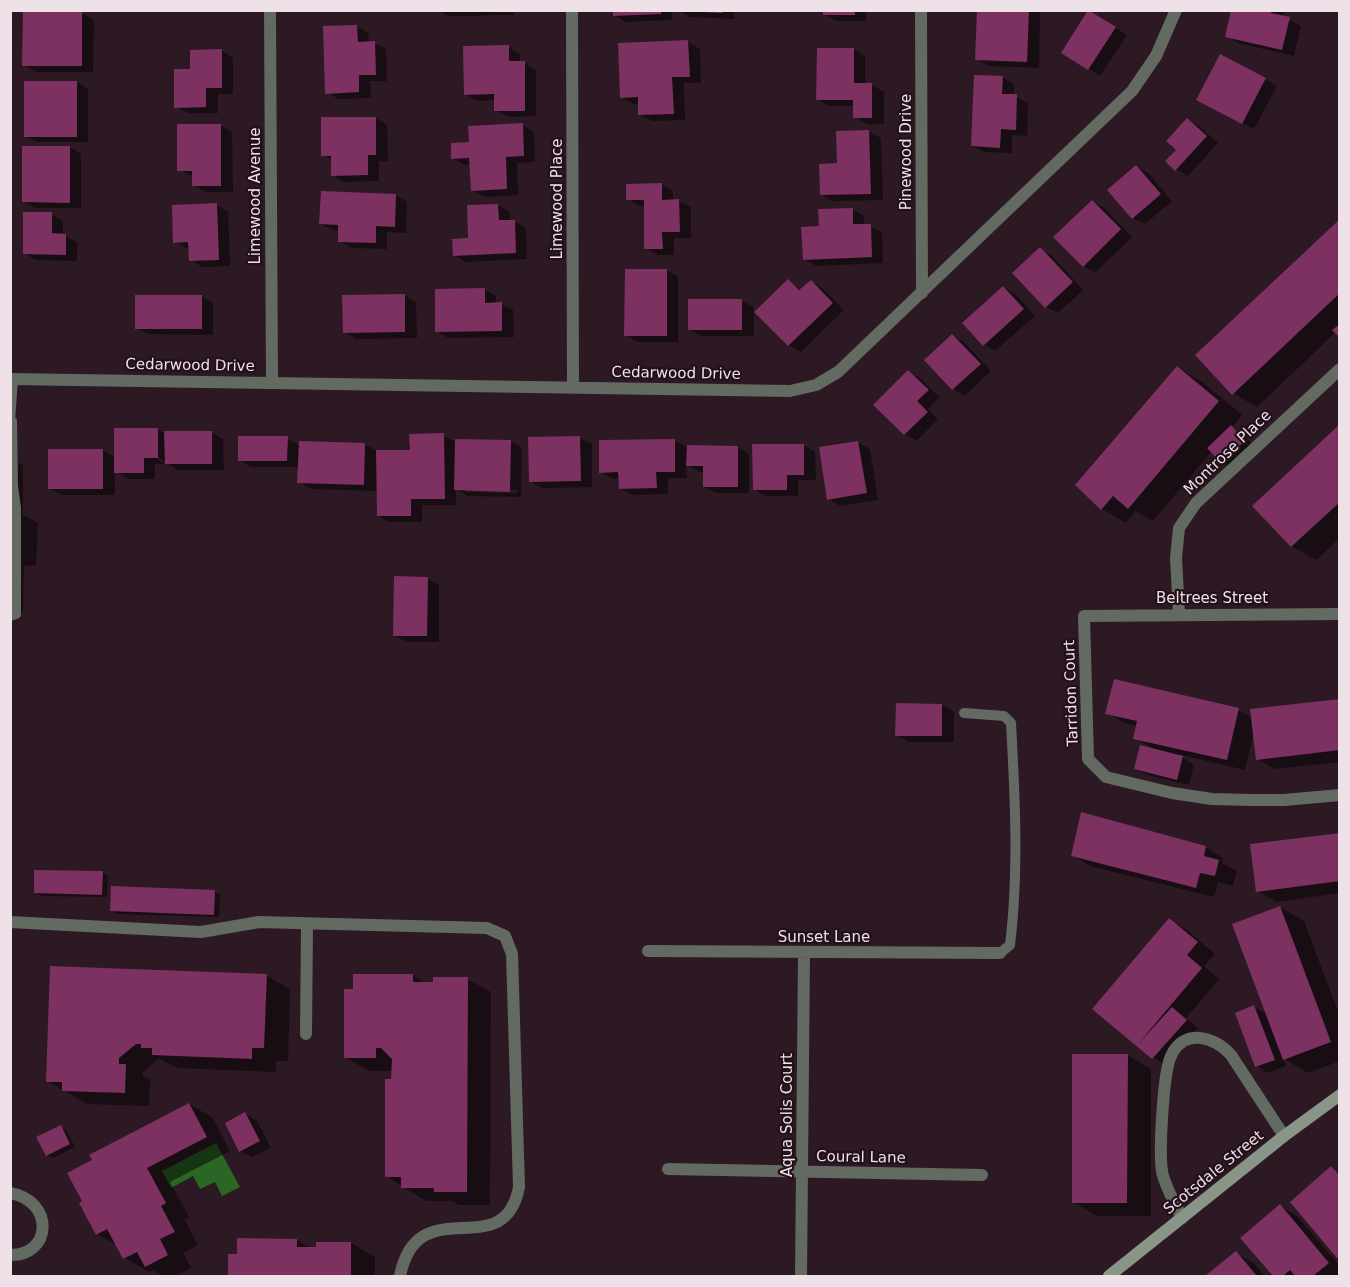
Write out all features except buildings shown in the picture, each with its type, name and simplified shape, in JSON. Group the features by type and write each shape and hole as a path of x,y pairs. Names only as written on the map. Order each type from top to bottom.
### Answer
{"street":[{"name":"Limewood Avenue","path":"270,10 273,382"},
{"name":"Limewood Place","path":"572,10 573,387"},
{"name":"Pinewood Drive","path":"921,10 922,293"},
{"name":"Cedarwood Drive","path":"12,379 790,391 816,385 838,372 1132,91 1156,56 1176,10"},
{"name":"Montrose Place","path":"1179,615 1176,558 1179,528 1196,503 1340,369"},
{"name":"Beltrees Street","path":"1084,616 1340,614"},
{"name":"Tarridon Court","path":"1084,616 1088,759 1106,777 1172,793 1212,799 1284,800 1340,795"},
{"path":"10,922 201,933 259,922 487,928 504,936 512,954 519,1188 516,1202 508,1214 497,1223 481,1228 439,1229 425,1235 412,1246 403,1262 400,1276"},
{"path":"306,1034 307,925"},
{"name":"Sunset Lane","path":"648,951 804,954 1000,953"},
{"name":"Aqua Solis Court","path":"801,1276 804,954"},
{"path":"1182,1218 1162,1173 1162,1131 1167,1070 1171,1055 1181,1044 1196,1037 1224,1046 1284,1136"},
{"name":"Scotsdale Street","path":"1109,1276 1284,1136 1340,1095"},
{"name":"Coural Lane","path":"668,1169 982,1175"},
{"path":"10,1193 32,1202 40,1212 43,1223 36,1245 27,1252 10,1255"}],"lane":[{"path":"10,616 16,615 16,508 13,486 12,379"},
{"path":"964,713 1004,716 1011,723 1015,809 1014,911 1010,945 1000,953"}],"shaded area":[{"path":"216,1143 240,1187 222,1196 215,1182 200,1189 193,1176 171,1188 162,1171"}]}
